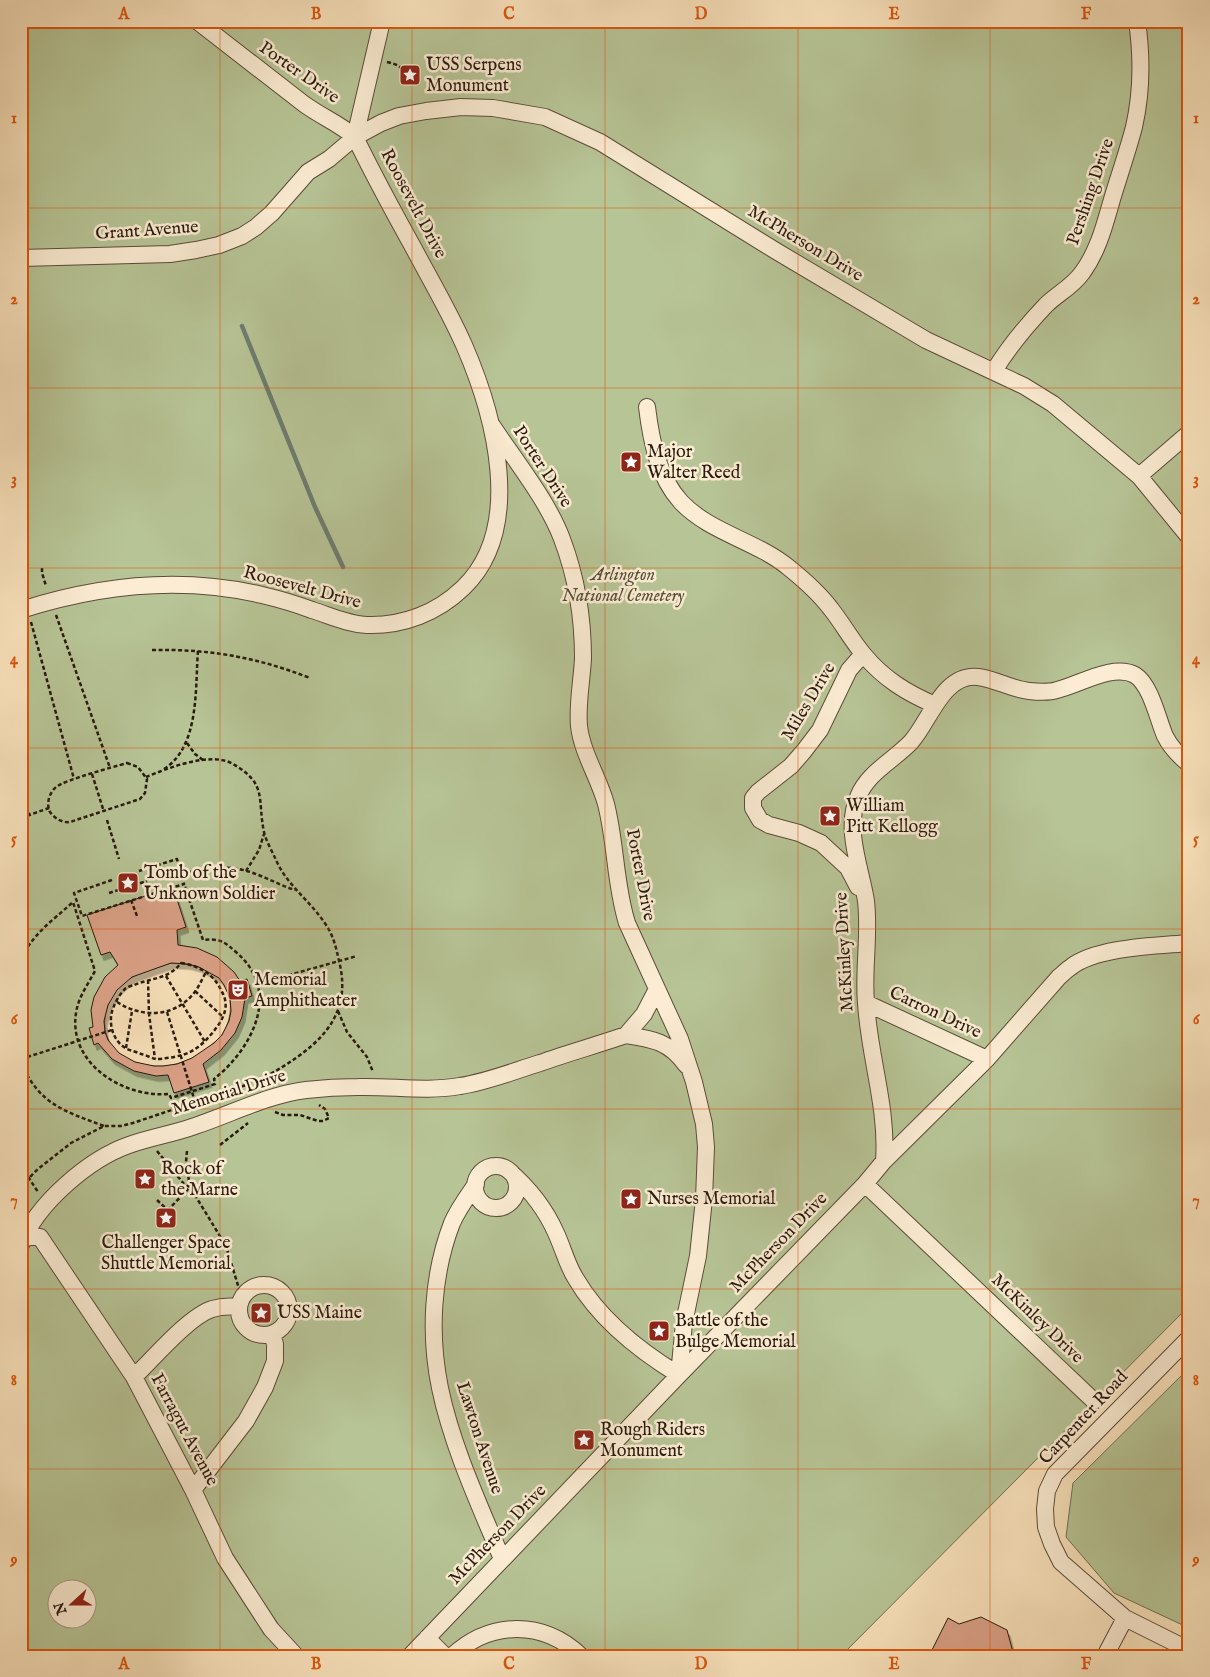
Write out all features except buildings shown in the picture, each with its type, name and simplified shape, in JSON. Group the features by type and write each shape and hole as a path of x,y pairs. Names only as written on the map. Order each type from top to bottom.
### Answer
{"street":[{"name":"Porter Drive","path":"197,21 304,104 318,114 341,125 355,137"},
{"path":"355,137 382,21"},
{"name":"Pershing Drive","path":"994,371 1035,317 1083,272 1098,246 1134,126 1139,99 1141,56 1137,21"},
{"name":"McPherson Drive","path":"355,137 399,116 461,107 493,108 545,117 571,127 600,142 776,251 926,340 1024,386 1053,404 1139,476 1189,537"},
{"name":"Grant Avenue","path":"21,258 170,254 219,245 242,236 256,227 272,213 308,172 329,159 355,137"},
{"name":"Roosevelt Drive","path":"26,616 64,597 132,586 189,585 225,588 262,596 311,609 342,621 358,624 393,624 440,607 466,585 481,566 492,543 496,527 500,479 491,424 473,367 460,337 355,137"},
{"path":"647,407 650,430 660,466 669,485 681,502 707,522 767,552 787,566 830,607 863,654 877,668 906,692 934,705"},
{"name":"Porter Drive","path":"491,424 547,507 562,538 569,560 578,603 582,639 582,672 578,713 580,734 607,810 625,916 631,934 680,1039 694,1082 704,1124 706,1147 704,1199 698,1256 684,1323 678,1374"},
{"path":"1139,476 1189,433"},
{"name":"Miles Drive","path":"863,654 849,670 820,730 791,766 758,792 753,798 753,808 760,820 769,825 811,837 834,853 848,868 866,902"},
{"name":"McKinley Drive","path":"884,1161 884,1132 866,1003 868,951 866,902 856,855 853,824 854,807 864,784 911,741 934,705 948,688 958,681 969,677 978,677 1026,691 1042,692 1055,691 1115,671 1134,675 1142,681 1150,696 1172,749 1189,764"},
{"name":"McPherson Drive","path":"410,1656 678,1374 865,1184 884,1161 986,1059 1071,966 1088,958 1116,950 1189,943"},
{"path":"626,1035 644,1014 658,989"},
{"name":"Carron Drive","path":"866,1003 986,1059"},
{"name":"Memorial Drive","path":"22,1238 46,1204 70,1181 97,1160 114,1151 158,1135 193,1127 274,1097 305,1090 359,1087 431,1090 461,1086 499,1076 626,1035 665,1044 679,1055 690,1070"},
{"name":"Lawton Avenue","path":"502,1559 474,1492 450,1426 440,1388 434,1332 435,1295 440,1262 452,1223 482,1172 488,1168 502,1167 508,1170"},
{"path":"508,1170 522,1182 542,1207 556,1233 575,1278 601,1314 623,1335 678,1374"},
{"path":"476,1184 477,1195 484,1204 493,1208 506,1205 513,1199 517,1188 516,1181 508,1170"},
{"name":"McKinley Drive","path":"865,1184 1094,1401"},
{"name":"Farragut Avenue","path":"22,1238 40,1237 134,1377 193,1490 225,1558 271,1629 296,1656"},
{"path":"259,1286 275,1288 282,1293 288,1308 288,1316 285,1323 272,1334 257,1334 250,1331 240,1318 240,1303 251,1289 259,1286"},
{"path":"134,1377 188,1324 210,1310 240,1303"},
{"path":"193,1490 246,1421 265,1387 275,1361 275,1344 272,1334"},
{"name":"Carpenter Road","path":"1189,1338 1055,1474 1047,1492 1044,1510 1046,1528 1061,1562 1125,1618 1189,1650"},
{"path":"1105,1656 1125,1618"},
{"path":"452,1656 474,1639 487,1633 517,1628 546,1633 560,1640 582,1656"},
{"path":"427,1638 445,1656"}],"path":[{"path":"373,60 396,64 403,68 406,74"},
{"path":"42,568 46,586"},
{"path":"21,587 23,594"},
{"path":"26,616 74,779"},
{"path":"58,619 110,768"},
{"path":"152,650 198,650 231,655 310,678"},
{"path":"162,771 175,760 186,743 193,717 198,650"},
{"path":"186,743 203,760"},
{"path":"146,777 203,760 223,759 250,776 257,783 264,834 277,863 296,891 326,923 336,944 344,984 338,1011 326,1033 296,1059 260,1080"},
{"path":"126,763 132,764 142,770 146,777 147,787 140,800 67,822 57,818 49,808 49,797 54,788 74,779 92,774 126,763"},
{"path":"92,774 104,812"},
{"path":"21,818 49,808"},
{"path":"21,812 31,814"},
{"path":"107,820 119,860"},
{"path":"246,871 259,850 264,834"},
{"path":"21,958 23,952 41,929 74,902 95,971 80,998 76,1011 76,1031 78,1042 94,1066 110,1080 122,1086 149,1094 169,1094 171,1098 215,1084 214,1079 237,1057 254,1029 258,1014 259,997 257,984 242,958 228,945 215,938 203,940 177,859 139,871"},
{"path":"182,874 199,869 223,868 246,871 296,891"},
{"path":"112,880 74,893 82,916 184,884"},
{"path":"109,892 147,880"},
{"path":"131,900 137,916"},
{"path":"257,984 357,956"},
{"path":"181,963 193,965 216,980 225,997 226,1008 223,1017 205,1042 182,1056 155,1059 126,1048 116,1038 112,1030 110,1016 116,1002 125,989 148,980 166,976 181,963"},
{"path":"116,1002 132,1011 149,1014 167,1012 183,1004 196,991 206,972"},
{"path":"166,976 205,1042"},
{"path":"148,980 149,1014 155,1059"},
{"path":"196,991 223,1017"},
{"path":"126,1048 132,1011"},
{"path":"338,1011 347,1032 366,1056 374,1075"},
{"path":"167,1012 197,1108"},
{"path":"21,1059 112,1030"},
{"path":"21,1063 31,1083 47,1101 63,1110 104,1126"},
{"path":"274,1111 278,1114 300,1115 323,1121 329,1118 325,1109"},
{"path":"156,1150 184,1184 190,1188"},
{"path":"187,1151 186,1162 190,1188 226,1246 240,1303"},
{"path":"21,1166 46,1204"},
{"path":"168,1210 190,1188"},
{"path":"157,1200 174,1216"}],"green space":[{"name":"Arlington National Cemetery","path":"21,21 1189,21 1189,1306 841,1656 21,1656","holes":["171,963 189,965 213,973 227,990 230,1013 221,1036 201,1053 188,1060 168,1066 143,1064 130,1060 116,1051 109,1041 105,1030 105,1018 108,1005 119,987 134,976"]},
{"path":"1189,1368 1189,1628 1114,1593 1066,1537 1073,1483"}],"waterway":[{"path":"242,326 315,507 343,567"}],"place":[{"name":"USS Serpens Monument","path":"410,75"},
{"name":"Major Walter Reed","path":"631,462"},
{"name":"William Pitt Kellogg","path":"830,816"},
{"name":"Tomb of the Unknown Soldier","path":"128,883"},
{"name":"Memorial Amphitheater","path":"238,990"},
{"name":"Rock of the Marne","path":"145,1179"},
{"name":"Nurses Memorial","path":"631,1199"},
{"name":"Challenger Space Shuttle Memorial","path":"166,1218"},
{"name":"USS Maine","path":"261,1313"},
{"name":"Battle of the Bulge Memorial","path":"659,1331"},
{"name":"Rough Riders Monument","path":"584,1440"}]}
